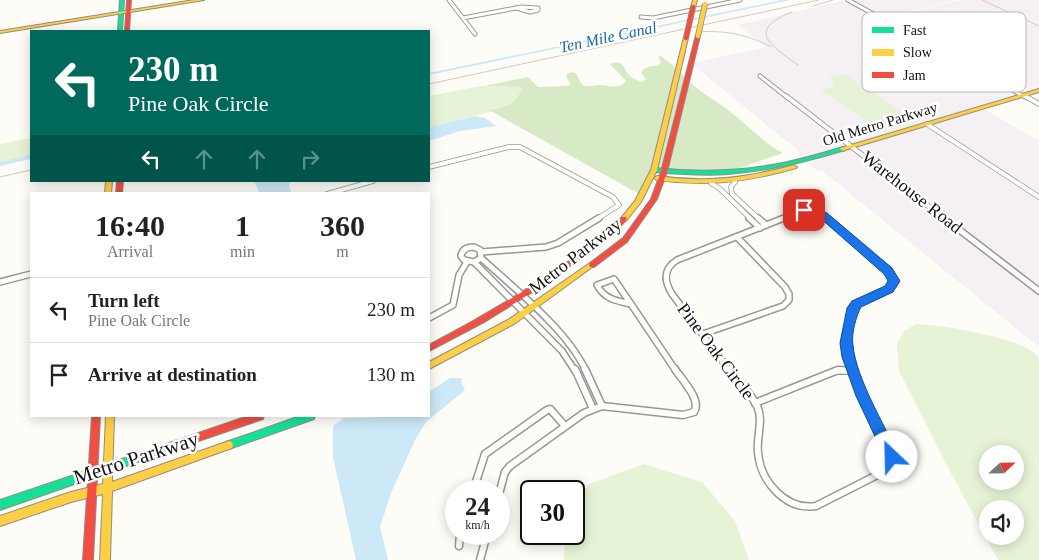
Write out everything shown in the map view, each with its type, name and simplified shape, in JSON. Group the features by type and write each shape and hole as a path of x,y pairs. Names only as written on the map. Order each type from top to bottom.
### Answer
{"main road":[{"path":"122,0 127,30"},
{"path":"120,30 130,0"},
{"path":"0,32 202,0"},
{"name":"Metro Parkway","path":"430,365 524,313 572,281 625,240 647,213 662,176 705,2"},
{"name":"Metro Parkway","path":"430,347 512,302 609,236 631,212 652,174 694,3"},
{"name":"Old Metro Parkway","path":"662,176 719,175 775,167 815,158 1039,90"},
{"name":"Old Metro Parkway","path":"652,174 690,183 736,182 766,176 815,158"},
{"path":"766,176 775,172 777,169 775,167"},
{"path":"88,560 96,417"},
{"path":"104,560 110,417"},
{"name":"Metro Parkway","path":"0,505 257,417"},
{"name":"Metro Parkway","path":"0,521 107,488 308,417"}],"street":[{"path":"449,0 475,34"},
{"path":"641,17 653,18 740,0"},
{"path":"848,0 870,12"},
{"path":"463,18 516,8 530,7 538,8 538,10 530,12 516,8"},
{"name":"Warehouse Road","path":"760,76 1039,291"},
{"path":"1017,92 1039,104"},
{"path":"927,124 1039,197"},
{"path":"430,167 509,147 520,147 613,197 619,206 558,243 546,247 481,255 474,262 466,262 460,256 465,249 474,247 481,255 522,295 575,350 602,406"},
{"path":"334,192 369,182"},
{"path":"736,182 731,187 732,194 766,225"},
{"path":"711,183 760,228"},
{"path":"726,196 732,194"},
{"name":"Pine Oak Circle","path":"804,210 819,213 893,278 894,281 892,287 861,301 853,308 846,343 867,406 890,452 891,465 886,471 810,508 798,507 784,500 761,467 758,454 760,418 755,404 665,280 667,269 677,260 766,225 804,210"},
{"path":"747,216 753,214"},
{"path":"703,334 783,306 790,300 790,294 785,288 737,237"},
{"path":"430,317 453,305 459,276 466,262"},
{"path":"474,262 566,356 593,409"},
{"path":"0,282 30,274"},
{"path":"503,480 505,472 510,466 565,426 593,409 602,406 683,415 693,413 697,409 698,404 694,397 631,304 614,279 597,285 602,295 607,298 631,304"},
{"path":"755,404 838,370 854,371"},
{"path":"477,480 485,454 547,410 550,409 565,426"},
{"path":"480,560 484,545"}],"shaded area":[{"path":"846,0 955,0 908,12 862,12 862,92 1026,92 1026,89 1039,86 1039,88 978,107 1039,141 1039,347 821,170 817,171 809,163 816,160 812,157 804,159 798,154 800,152 693,65 696,62 767,47 738,25"},
{"path":"960,0 1039,0 1039,84 1026,88 1026,12 911,12"}],"green space":[{"path":"661,56 676,68 651,170 641,195 489,110 510,104 517,98 522,87 484,86 528,77 538,87 567,86 571,84 566,77 567,74 574,72 585,86 617,86 626,81 610,64 615,63 620,63 631,77 642,82 646,79 641,73 643,70 647,67 659,65 661,62 658,57"},
{"path":"680,72 685,77 661,170 657,169"},
{"path":"845,74 862,85 862,92 872,92 917,122 883,132 821,90 832,87 834,82 829,78"},
{"path":"689,81 728,110 769,145 783,153 725,173 667,171"},
{"path":"480,86 522,87 519,96 509,107 430,127 430,96"},
{"path":"30,138 30,156 0,162 0,144"},
{"path":"916,324 942,326 1003,339 1028,349 1039,358 1039,560 998,560 990,545 1024,545 1024,500 979,500 979,525 899,371 897,344 904,331"},
{"path":"644,464 702,482 735,521 749,560 564,560 565,545 585,545 585,490 589,484"}],"water":[{"path":"475,116 485,118 496,126 460,131 430,141 430,127"},
{"path":"254,182 291,182 289,186 291,192 259,192"},
{"path":"450,378 462,378 461,382 465,390 426,422 415,440 391,493 380,527 388,560 356,560 333,457 333,426 344,418 430,417 430,391"}],"waterway":[{"name":"Ten Mile Canal","path":"430,74 788,0"},
{"name":"Ten Mile Canal","path":"0,164 30,157"}],"railway":[{"path":"430,84 819,0"},
{"path":"813,6 833,0"},
{"path":"982,0 1008,12"},
{"path":"792,12 778,19 766,31 767,38 772,44 798,65"},
{"path":"1026,20 1039,26"},
{"path":"697,32 735,34 771,47"},
{"path":"0,177 30,170"}],"traffic: fast":[{"path":"120,30 122,0"},
{"path":"654,170 679,173 726,173 773,167 843,149"},
{"path":"229,445 308,417"},
{"path":"0,505 178,444"}],"traffic: slow":[{"path":"0,32 202,0"},
{"path":"693,7 695,0"},
{"path":"698,36 705,4"},
{"path":"624,219 638,202 654,170 686,38"},
{"path":"843,149 1039,90"},
{"path":"657,178 692,182 726,181 760,176 794,167"},
{"path":"108,192 109,182"},
{"path":"430,365 511,322 592,265"},
{"path":"105,560 110,417"},
{"path":"0,521 71,497 107,488 229,445"}],"traffic: jam":[{"path":"127,30 129,0"},
{"path":"686,38 693,7"},
{"path":"592,265 625,240 654,199 664,172 698,36"},
{"path":"119,192 120,182"},
{"path":"430,347 484,319 537,286 612,232 624,219"},
{"path":"88,560 96,417"},
{"path":"178,444 257,417"}],"route":[{"path":"804,210 812,210 823,215 888,271 893,278 894,284 892,287 856,304 853,308 846,338 848,357 863,396 892,457"}]}
